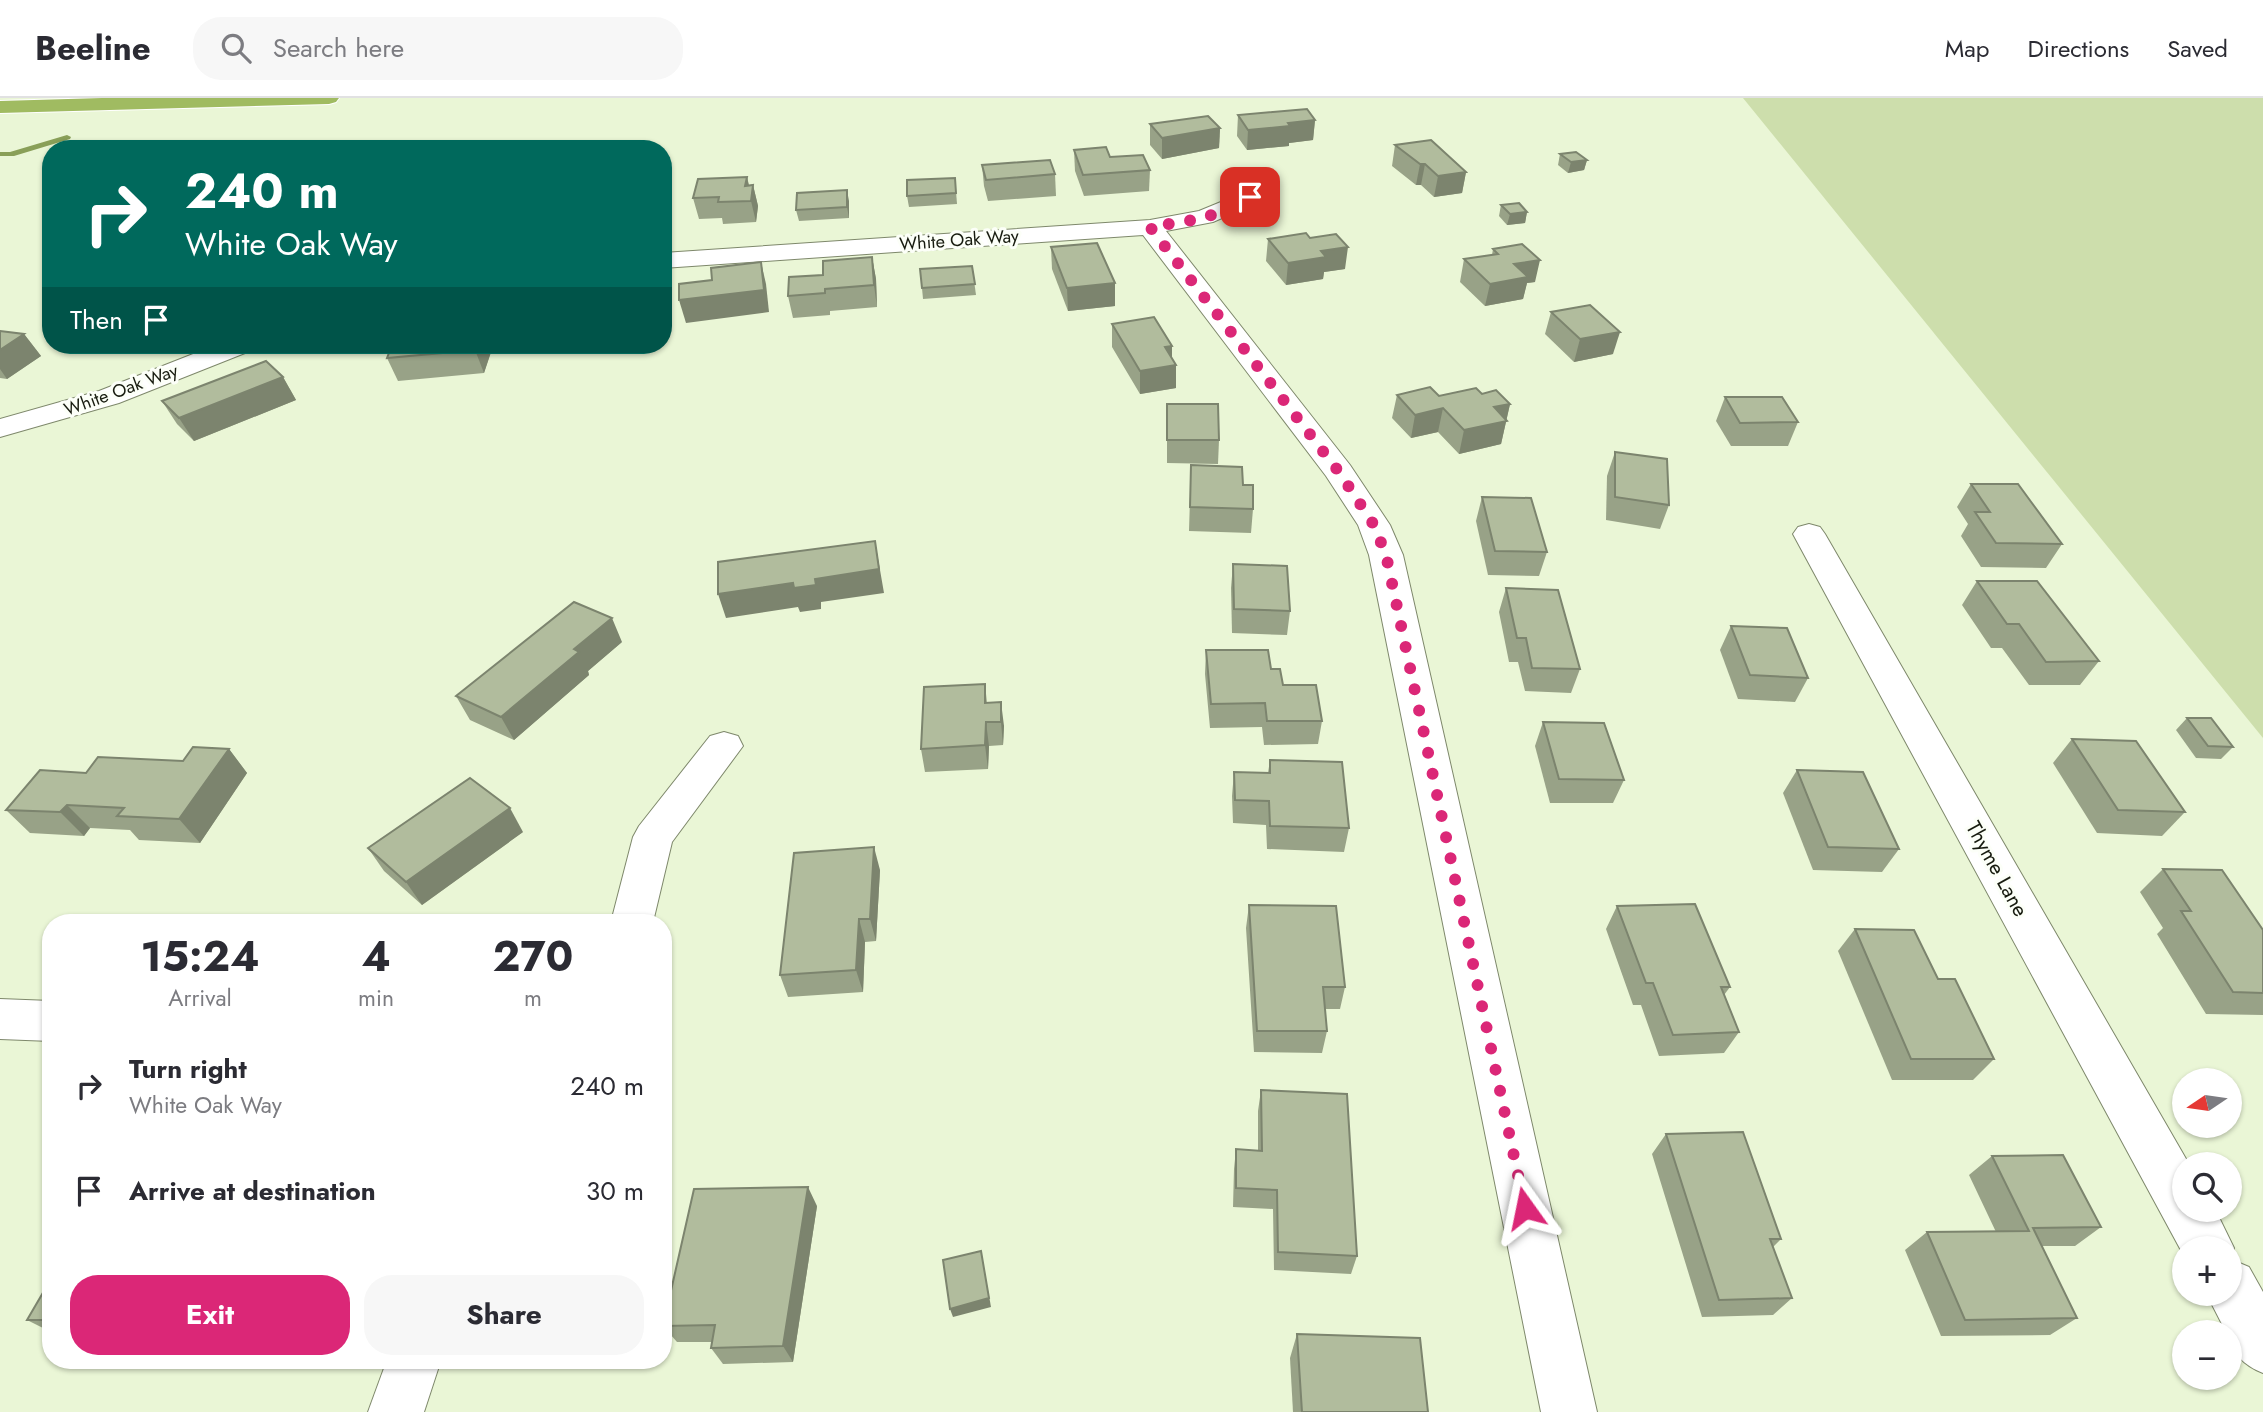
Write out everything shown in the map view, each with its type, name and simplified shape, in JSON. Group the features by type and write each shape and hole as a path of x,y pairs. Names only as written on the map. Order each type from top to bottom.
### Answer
{"highway":[{"path":"0,107 329,98"}],"street":[{"name":"White Oak Way","path":"672,260 1150,227 1205,218 1250,197"},
{"path":"1150,227 1339,472 1374,525 1386,555 1569,1412"},
{"name":"White Oak Way","path":"0,428 109,397 217,354"},
{"name":"Thyme Lane","path":"1809,534 2172,1183"},
{"path":"634,914 653,837 724,746"},
{"path":"0,1019 42,1021"},
{"path":"2241,1306 2263,1346"},
{"path":"396,1412 411,1369"}],"green space":[{"path":"1743,98 2263,98 2263,738"}],"building":[{"path":"1307,109 1315,120 1288,123 1290,126 1248,130 1238,115"},
{"path":"1208,116 1220,128 1162,138 1150,124"},
{"path":"1431,140 1466,172 1438,176 1425,164 1420,164 1395,145"},
{"path":"1106,147 1110,157 1143,155 1150,170 1083,175 1074,150"},
{"path":"1576,152 1587,160 1571,162 1560,154"},
{"path":"1050,160 1055,174 986,180 982,165"},
{"path":"747,177 745,186 753,185 751,201 718,202 719,197 693,198 698,179"},
{"path":"955,178 956,193 907,196 907,180"},
{"path":"847,190 847,207 796,210 797,193"},
{"path":"1519,203 1527,212 1510,214 1501,205"},
{"path":"1306,233 1310,238 1336,234 1348,247 1321,251 1326,257 1288,263 1268,239"},
{"path":"1097,243 1115,283 1067,288 1051,247"},
{"path":"1522,244 1540,260 1514,264 1528,277 1490,284 1464,259 1498,254 1493,249"},
{"path":"872,257 874,285 825,289 825,293 788,296 789,277 823,275 823,261"},
{"path":"761,262 764,290 679,300 679,284 712,280 711,268"},
{"path":"972,266 975,284 922,288 920,269"},
{"path":"1590,305 1620,332 1580,339 1551,312"},
{"path":"1154,317 1172,346 1165,347 1176,365 1140,371 1112,324"},
{"path":"0,331 24,334 0,350"},
{"path":"389,354 431,354 387,358"},
{"path":"266,361 283,377 179,418 162,401"},
{"path":"1430,387 1439,396 1476,388 1482,394 1496,390 1510,404 1494,407 1507,421 1464,430 1443,408 1415,415 1397,395"},
{"path":"1725,397 1782,397 1798,422 1740,423"},
{"path":"1167,404 1218,404 1219,440 1167,440"},
{"path":"1615,452 1667,459 1669,505 1615,497"},
{"path":"1191,465 1242,467 1243,485 1253,485 1253,509 1190,507"},
{"path":"1971,484 2018,484 2062,544 1996,543 1975,512 1990,512"},
{"path":"1482,497 1531,498 1547,552 1495,551"},
{"path":"875,541 879,569 815,579 816,585 794,588 793,583 718,594 718,562"},
{"path":"1233,564 1287,566 1290,611 1234,609"},
{"path":"1977,581 2037,581 2099,661 2046,662 2019,624 2007,624"},
{"path":"1506,588 1558,590 1580,669 1532,668 1526,638 1517,638"},
{"path":"574,602 612,618 574,649 579,652 501,717 456,696"},
{"path":"1731,626 1787,628 1808,678 1750,675"},
{"path":"1206,650 1268,650 1271,669 1280,669 1283,685 1316,685 1322,721 1267,721 1265,703 1211,704"},
{"path":"985,684 985,703 1001,702 1001,722 986,722 985,745 921,749 924,687"},
{"path":"2187,718 2211,718 2233,747 2208,746"},
{"path":"1543,722 1604,723 1624,780 1559,779"},
{"path":"2072,739 2136,741 2185,812 2118,810"},
{"path":"193,747 229,749 179,819 117,816 124,808 67,805 60,812 6,810 40,770 86,773 98,757 183,761"},
{"path":"1270,760 1342,762 1349,828 1270,826 1269,801 1235,800 1234,772 1270,773"},
{"path":"1797,770 1863,772 1899,849 1828,847"},
{"path":"470,778 510,808 406,882 368,848"},
{"path":"874,847 870,919 859,919 856,970 780,975 794,853"},
{"path":"2163,869 2222,870 2263,930 2263,993 2233,992 2181,911 2191,911"},
{"path":"1695,904 1730,987 1721,987 1739,1032 1673,1035 1653,983 1646,983 1617,906"},
{"path":"1249,905 1336,906 1345,987 1323,987 1327,1031 1257,1031"},
{"path":"1855,929 1914,930 1938,979 1955,979 1994,1059 1911,1059"},
{"path":"1261,1090 1347,1094 1357,1256 1278,1252 1277,1190 1236,1188 1236,1149 1262,1151"},
{"path":"1743,1132 1781,1239 1770,1239 1792,1298 1719,1300 1666,1134"},
{"path":"2063,1155 2101,1227 2033,1228 2077,1318 1965,1320 1927,1232 2029,1231 1992,1156"},
{"path":"808,1187 783,1346 711,1348 715,1325 672,1326 672,1286 694,1189"},
{"path":"981,1251 989,1298 950,1309 943,1260"},
{"path":"42,1294 42,1320 27,1320"},
{"path":"1297,1334 1420,1338 1428,1412 1302,1412"}],"waterway":[{"path":"57,140 67,137"},
{"path":"0,154 11,154 42,145"}],"route":[{"path":"1250,197 1205,218 1150,227 1339,472 1374,525 1386,555 1525,1208"}]}
